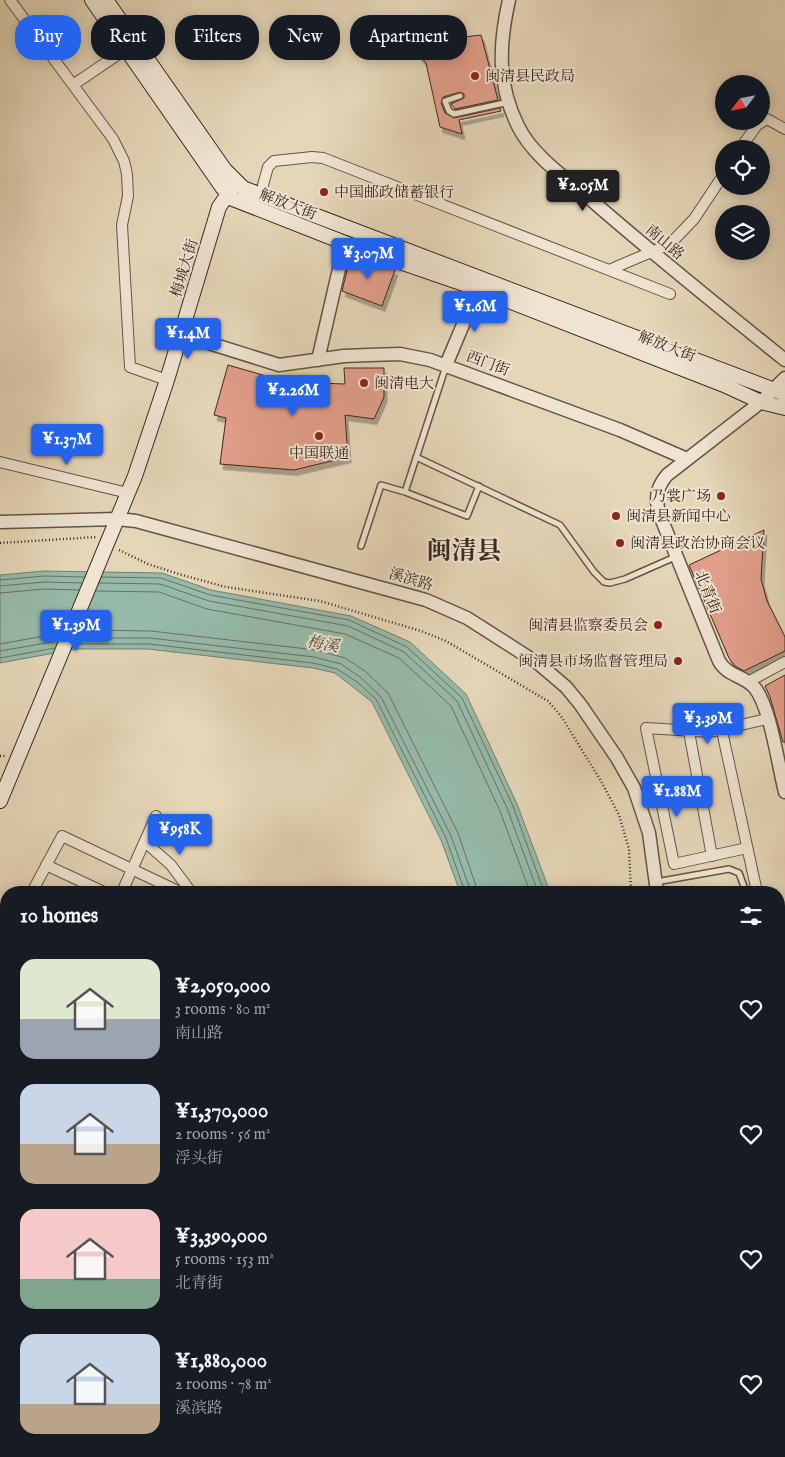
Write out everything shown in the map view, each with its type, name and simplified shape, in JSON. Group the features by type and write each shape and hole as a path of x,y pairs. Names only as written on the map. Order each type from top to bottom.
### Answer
{"main road":[{"name":"解放大街","path":"92,0 102,15"},
{"name":"解放大街","path":"106,0 225,170 238,184 260,195 780,392"},
{"name":"解放大街","path":"134,60 233,199 256,210 478,290 724,385 761,402 785,408"},
{"name":"梅城大街","path":"0,801 128,493 167,380 220,207 227,193 238,184"}],"street":[{"path":"10,0 112,139 124,161 128,196 122,225 130,368 167,380"},
{"name":"南山路","path":"509,0 503,28 501,57 509,102 519,128 535,150 650,252 785,360"},
{"path":"73,85 110,60"},
{"path":"747,140 762,121 767,119 785,129"},
{"path":"263,184 268,167 274,161 312,157 323,158 670,294"},
{"path":"608,270 664,248 677,238 694,219 715,188"},
{"path":"318,360 345,243"},
{"path":"446,365 478,290"},
{"name":"西门街","path":"180,334 279,365 344,356 400,354 446,365 620,430 687,459"},
{"name":"北青街","path":"748,682 728,673 718,661 659,513 657,494 660,484 667,475 761,402 780,392 785,378"},
{"path":"0,462 128,493"},
{"name":"溪滨路","path":"0,522 117,519 136,522 410,595 452,611 503,640 539,664 566,687 592,719 634,788 645,817 656,886"},
{"path":"785,662 748,682 758,695 767,719 785,792"},
{"path":"748,848 674,864 646,728 689,732 722,731 767,719"},
{"path":"722,731 757,886"},
{"path":"689,732 712,856"},
{"path":"125,886 156,816"},
{"path":"35,886 62,836 167,886"},
{"path":"145,842 171,865 187,886"},
{"path":"46,865 91,886"}],"lane":[{"path":"460,96 445,101 449,112 454,114 509,102"},
{"path":"405,492 446,365"},
{"path":"416,457 560,525 594,572 604,582 610,583 625,579 676,557"},
{"path":"361,546 381,485 405,492 467,516 479,486"},
{"path":"660,886 729,869 739,873 744,886"}],"path":[{"path":"0,543 109,536"},
{"path":"119,550 148,564 226,587 339,606 421,632 446,641 548,701 561,716 601,781 619,815 629,849 631,886"}],"water":[{"name":"梅溪","path":"44,571 162,573 211,590 351,616 410,642 466,694 517,804 548,886 458,886 441,840 372,702 335,673 313,668 148,649 76,649 0,663 0,575"}],"building":[{"path":"481,35 498,100 455,109 451,104 464,98 464,94 460,92 443,97 441,103 445,113 454,118 500,108 501,111 459,120 462,134 440,127 426,63 423,60 467,60 467,37"},
{"path":"351,254 395,270 382,306 342,291"},
{"path":"228,365 287,382 345,384 344,368 384,368 384,397 374,419 345,415 348,457 294,470 220,464 226,418 214,415"},
{"path":"764,530 761,579 767,601 785,637 785,651 744,671 735,666 729,658 689,565"},
{"path":"785,675 785,742 783,742 765,686"}],"place":[{"name":"闽清县民政局","path":"475,76"},
{"name":"中国邮政储蓄银行","path":"324,192"},
{"name":"闽清电大","path":"364,383"},
{"name":"中国联通","path":"319,436"},
{"name":"乃裳广场","path":"721,496"},
{"name":"闽清县新闻中心","path":"616,516"},
{"name":"闽清县政治协商会议","path":"620,543"},
{"name":"闽清县监察委员会","path":"658,625"},
{"name":"闽清县市场监督管理局","path":"678,661"}],"district":[{"name":"闽清县","path":"464,550"}]}
